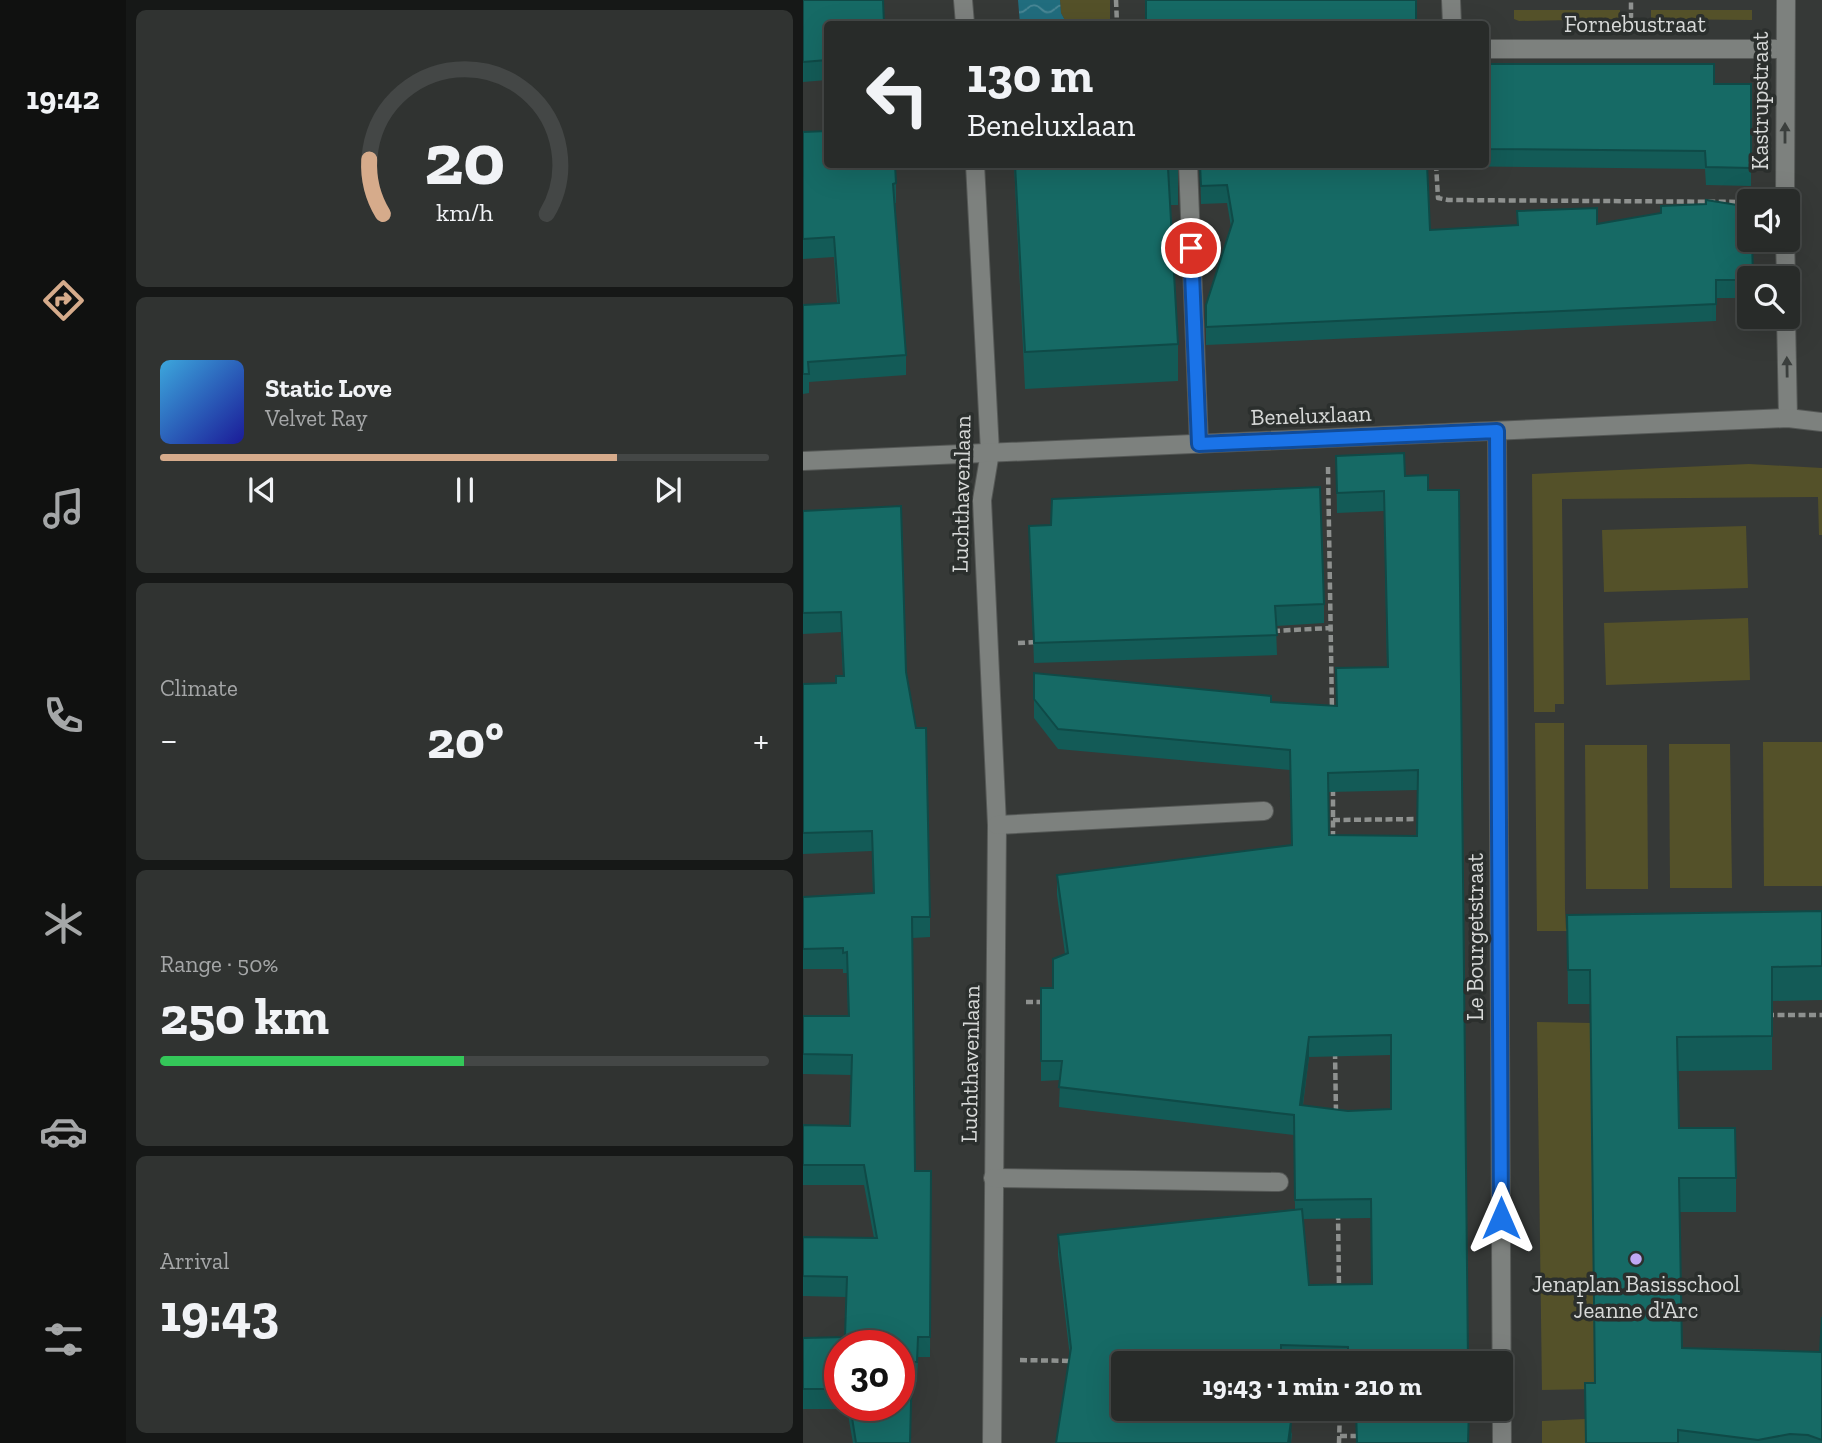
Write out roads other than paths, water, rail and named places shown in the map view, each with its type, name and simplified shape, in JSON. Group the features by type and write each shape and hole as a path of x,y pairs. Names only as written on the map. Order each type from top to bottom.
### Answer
{"street":[{"path":"963,0 965,21"},
{"path":"1452,0 1452,21"},
{"name":"Kastrupstraat","path":"1785,189 1786,0"},
{"name":"Fornebustraat","path":"1489,49 1785,50"},
{"name":"Luchthavenlaan","path":"975,168 990,452 982,500 997,825 992,1443"},
{"path":"1188,168 1199,444"},
{"path":"1786,329 1788,418"},
{"name":"Beneluxlaan","path":"803,461 1788,418 1822,422"},
{"name":"Le Bourgetstraat","path":"1497,431 1502,1443"},
{"path":"997,825 1264,811"},
{"path":"993,1178 1280,1182"}],"water":[{"path":"1018,0 1060,0 1061,13 1065,21 1020,21"}],"place":[{"name":"Jenaplan Basisschool Jeanne d'Arc","path":"1636,1259"}]}
